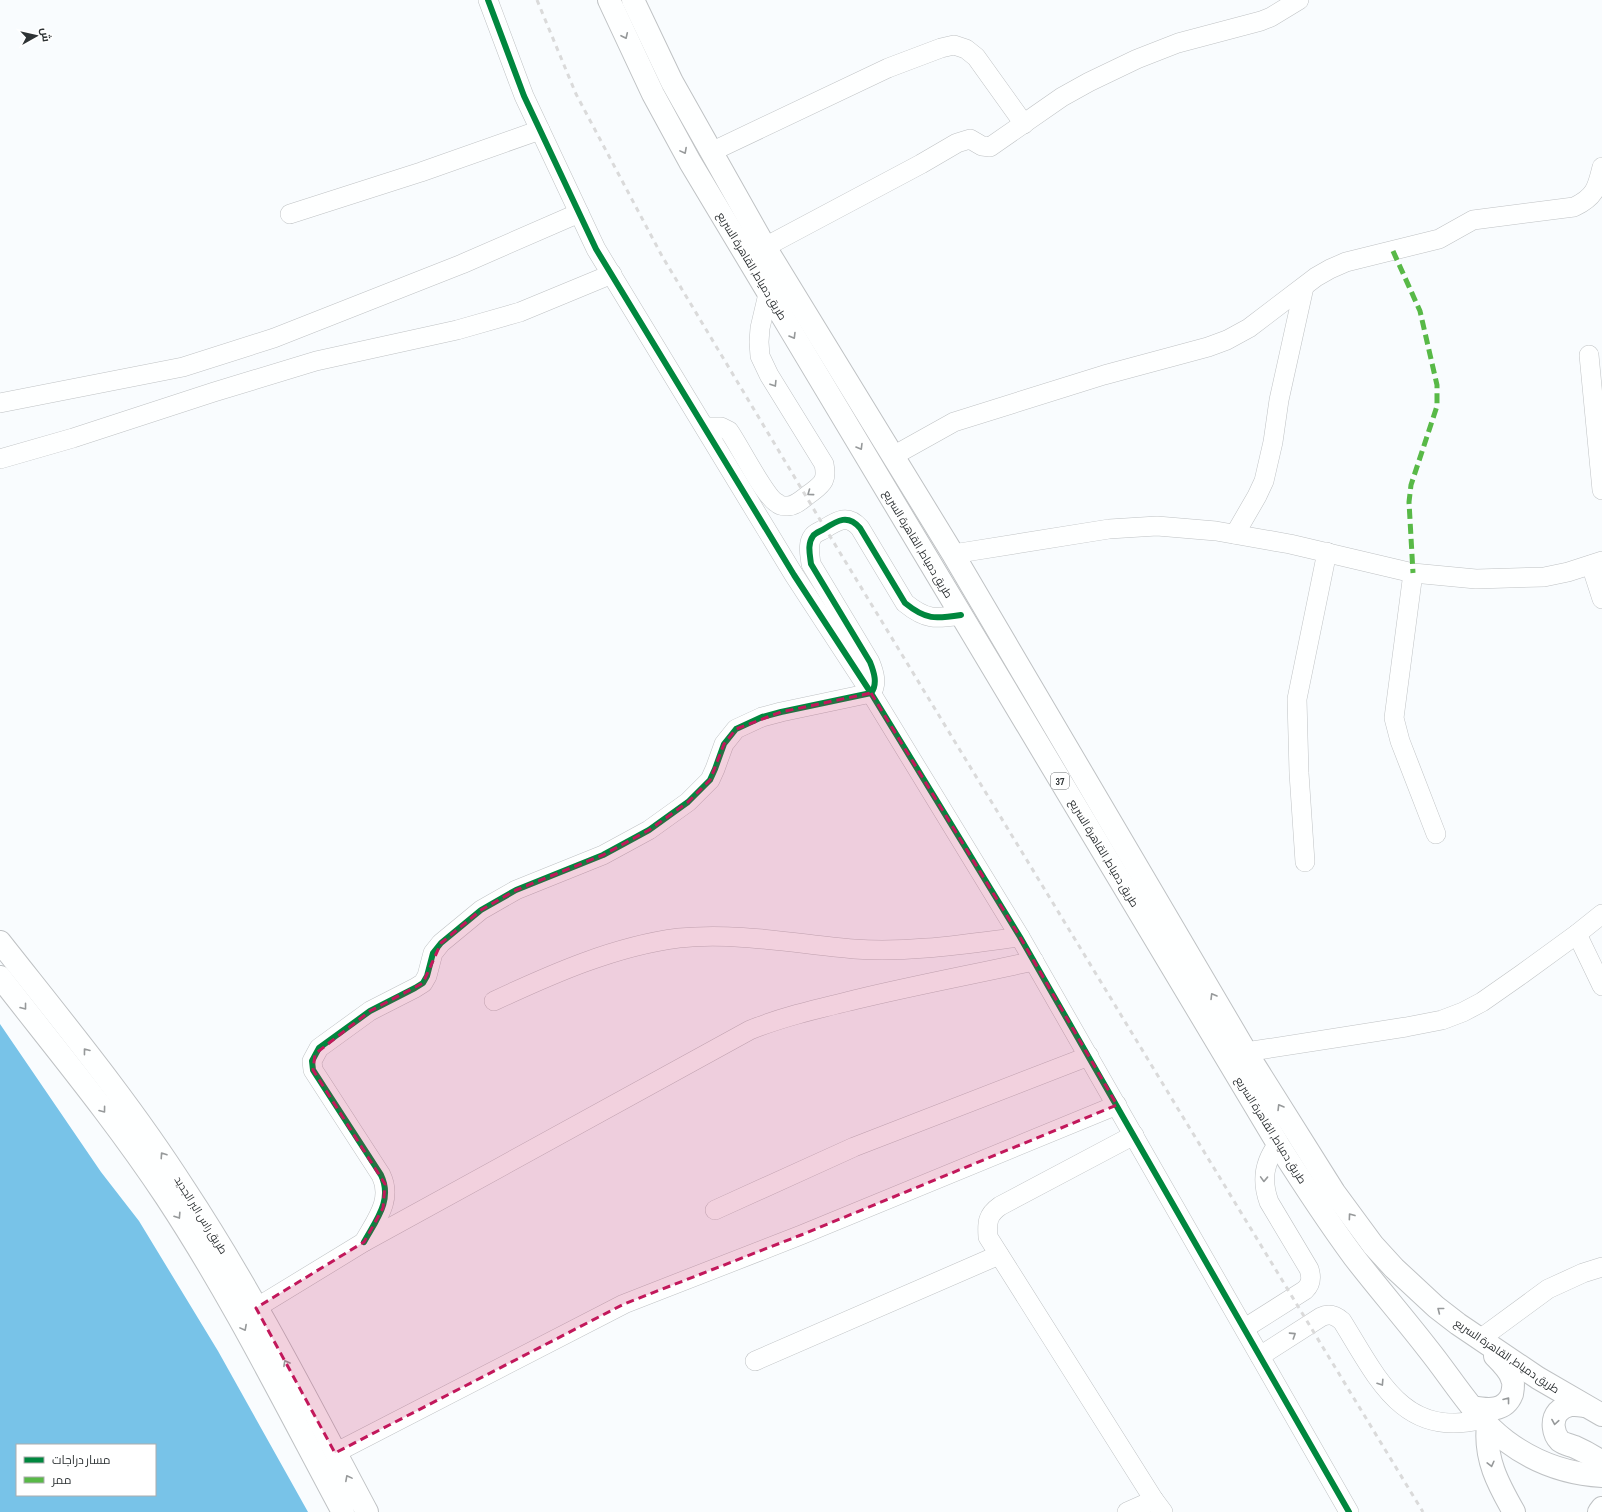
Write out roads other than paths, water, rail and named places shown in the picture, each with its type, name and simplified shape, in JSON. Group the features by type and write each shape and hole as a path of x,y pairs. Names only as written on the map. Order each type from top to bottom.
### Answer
{"main road":[{"name":"طريق دمياط, القاهرة السريع","path":"609,0 660,108 690,162 1278,1144 1305,1185 1354,1256 1425,1344 1481,1417 1506,1441 1550,1465 1573,1472 1602,1476"},
{"name":"طريق دمياط, القاهرة السريع","path":"633,0 672,82 765,247 953,554 1246,1052 1314,1163 1373,1245 1415,1289 1447,1316 1480,1340 1538,1378 1593,1410"},
{"name":"طريق راس البر الجديد","path":"0,942 144,1128 203,1216 256,1308 367,1512"},
{"name":"طريق راس البر الجديد","path":"0,976 125,1138 165,1195 224,1291 343,1512"},
{"path":"1480,1340 1512,1378 1513,1389 1509,1400 1502,1407 1491,1410 1481,1417 1493,1472 1500,1489 1514,1512"},
{"path":"1593,1410 1574,1404 1564,1407 1557,1414 1553,1423 1555,1434 1561,1441 1602,1462"},
{"path":"1599,1512 1602,1508"}],"street":[{"path":"488,0 524,96 596,249 705,426 794,575 871,693 1020,937 1349,1512"},
{"path":"765,247 921,164 957,143 970,139 982,146 990,146 1062,98 1089,82 1160,49 1249,25 1271,17 1280,6 1299,0"},
{"path":"711,152 888,68 941,48 954,45 966,49 976,57 1024,124"},
{"path":"290,214 421,172 540,130"},
{"path":"893,456 954,422 1104,374 1208,347 1226,340 1249,328 1316,277 1346,262 1426,243 1449,234 1467,222 1473,220 1574,207 1584,202 1592,195 1597,186 1602,167"},
{"path":"0,403 183,367 259,343 455,267 579,213"},
{"path":"0,459 73,438 214,392 316,361 457,330 520,312 612,274"},
{"path":"1235,534 1264,481 1273,442 1279,400 1304,286"},
{"path":"705,426 721,427 729,431 765,489 776,503 786,506 796,505 822,485 826,473 824,464 769,375 760,356 760,328 768,294"},
{"path":"1589,355 1602,490"},
{"path":"364,1242 383,1208 386,1194 385,1184 375,1165 313,1070 312,1061 319,1048 370,1011 415,988 423,982 427,976 433,953 441,943 481,910 516,890 603,855 649,830 688,802 710,780 724,744 736,729 762,717 871,693 874,689 875,680 870,662 811,564 809,548 813,536 838,521 846,519 855,522 905,603 916,612 937,618 961,615"},
{"path":"953,554 1080,533 1130,527 1157,526 1235,534 1327,552 1413,573 1476,579 1544,577 1568,572 1596,563 1602,599"},
{"path":"1306,862 1299,773 1297,699 1327,552"},
{"path":"1413,573 1394,718 1400,741 1436,834"},
{"path":"1246,1052 1406,1027 1442,1020 1463,1012 1482,1002 1577,934 1602,914"},
{"path":"1577,934 1602,986"},
{"path":"494,1001 544,978 595,959 632,947 680,938 732,937 855,949 898,950 941,947 1020,937"},
{"path":"256,1308 364,1242 750,1030 776,1020 810,1010 1034,962"},
{"path":"715,1210 854,1147 1089,1056"},
{"path":"335,1453 624,1304 801,1235 1117,1105"},
{"path":"1127,1512 1158,1506 988,1237 988,1221 991,1212 1000,1206 1134,1135"},
{"path":"1245,1328 1305,1290 1311,1279 1310,1269 1269,1202 1266,1194 1264,1180 1265,1167 1272,1151 1278,1144"},
{"path":"755,1361 999,1255"},
{"path":"1480,1340 1548,1289 1583,1273 1602,1267"},
{"path":"1260,1356 1321,1317 1331,1315 1342,1321 1384,1388 1403,1407 1415,1414 1441,1423 1468,1423 1481,1417"}],"water":[{"path":"0,1024 101,1172 139,1221 218,1351 308,1512 0,1512"}],"railway":[{"path":"537,0 576,94 662,256 825,528 1423,1512"}]}
